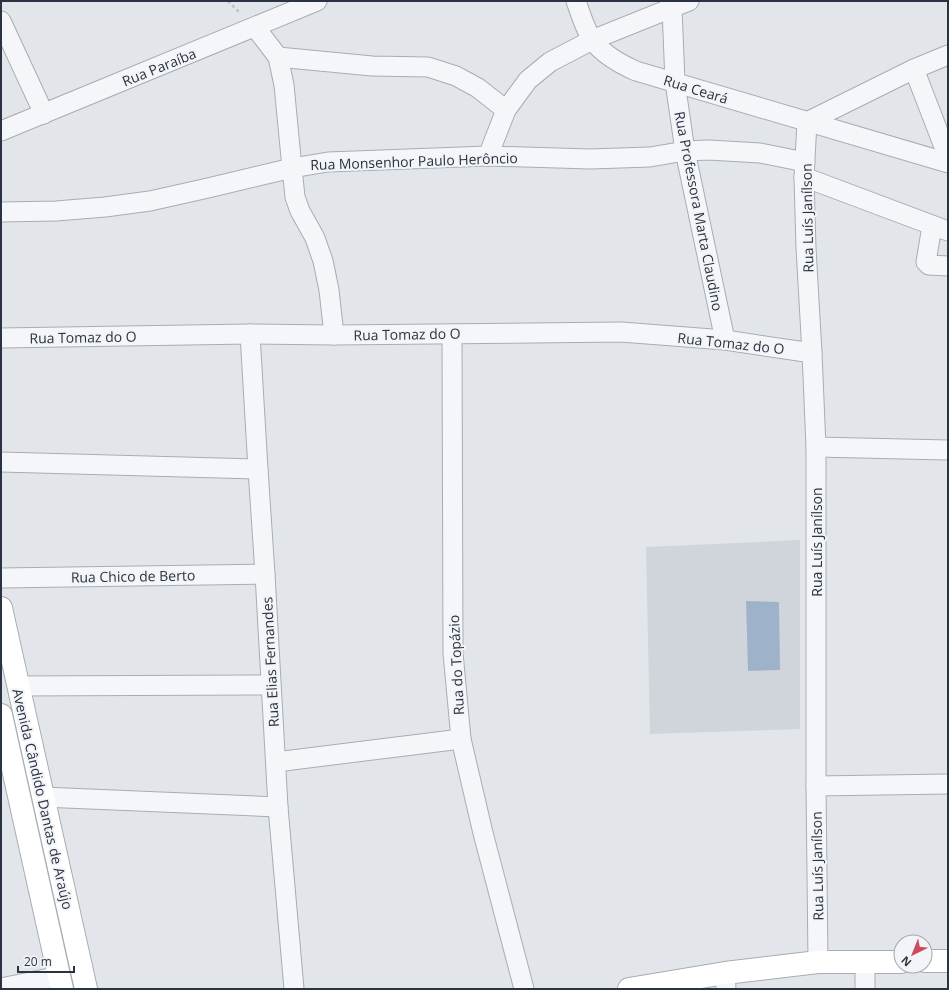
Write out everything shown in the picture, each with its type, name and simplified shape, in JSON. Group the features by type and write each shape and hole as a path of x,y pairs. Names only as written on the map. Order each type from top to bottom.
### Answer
{"main road":[{"name":"Avenida Cândido Dantas de Araújo","path":"1,608 17,686 86,989"},
{"name":"Avenida Cândido Dantas de Araújo","path":"1,715 61,983"},
{"path":"933,961 948,961"},
{"path":"628,989 725,981 818,962 893,962"}],"street":[{"name":"Rua Paraíba","path":"1,131 316,1"},
{"path":"576,1 592,40"},
{"path":"488,156 506,110 528,80 550,62 592,40 681,4"},
{"name":"Rua Professora Marta Claudino","path":"681,4 675,82 685,151 725,340"},
{"path":"1,21 44,114"},
{"path":"255,27 278,57 284,85 295,197 300,211 315,238 323,260 329,290 334,335"},
{"name":"Rua Ceará","path":"592,40 605,53 622,65 636,71 948,163"},
{"path":"807,122 914,69 948,55"},
{"path":"278,57 372,66 428,66 456,76 473,85 506,110"},
{"path":"914,69 948,157"},
{"name":"Rua Luís Janílson","path":"807,122 805,169 806,248 816,447 816,786 818,962"},
{"name":"Rua Monsenhor Paulo Herôncio","path":"1,212 84,209 150,201 292,168 328,162 488,156 590,159 650,156 685,151 709,150 760,153 805,169 940,228"},
{"path":"940,228 926,262 927,264 948,266"},
{"name":"Rua Tomaz do O","path":"1,338 250,334 334,335 621,332 725,340 812,353"},
{"name":"Rua Elias Fernandes","path":"250,334 278,807 294,989"},
{"name":"Rua do Topázio","path":"452,334 453,652 461,739 483,833 524,989"},
{"path":"816,447 948,450"},
{"path":"1,462 258,469"},
{"name":"Rua Chico de Berto","path":"1,578 265,574"},
{"path":"17,686 271,685"},
{"path":"276,762 461,739"},
{"path":"816,786 948,784"},
{"path":"42,797 278,807"},
{"path":"865,962 865,989"},
{"path":"1,988 61,983"}],"shaded area":[{"path":"800,540 800,729 650,734 646,547"}],"water":[{"path":"746,601 779,602 780,670 748,671"}]}
